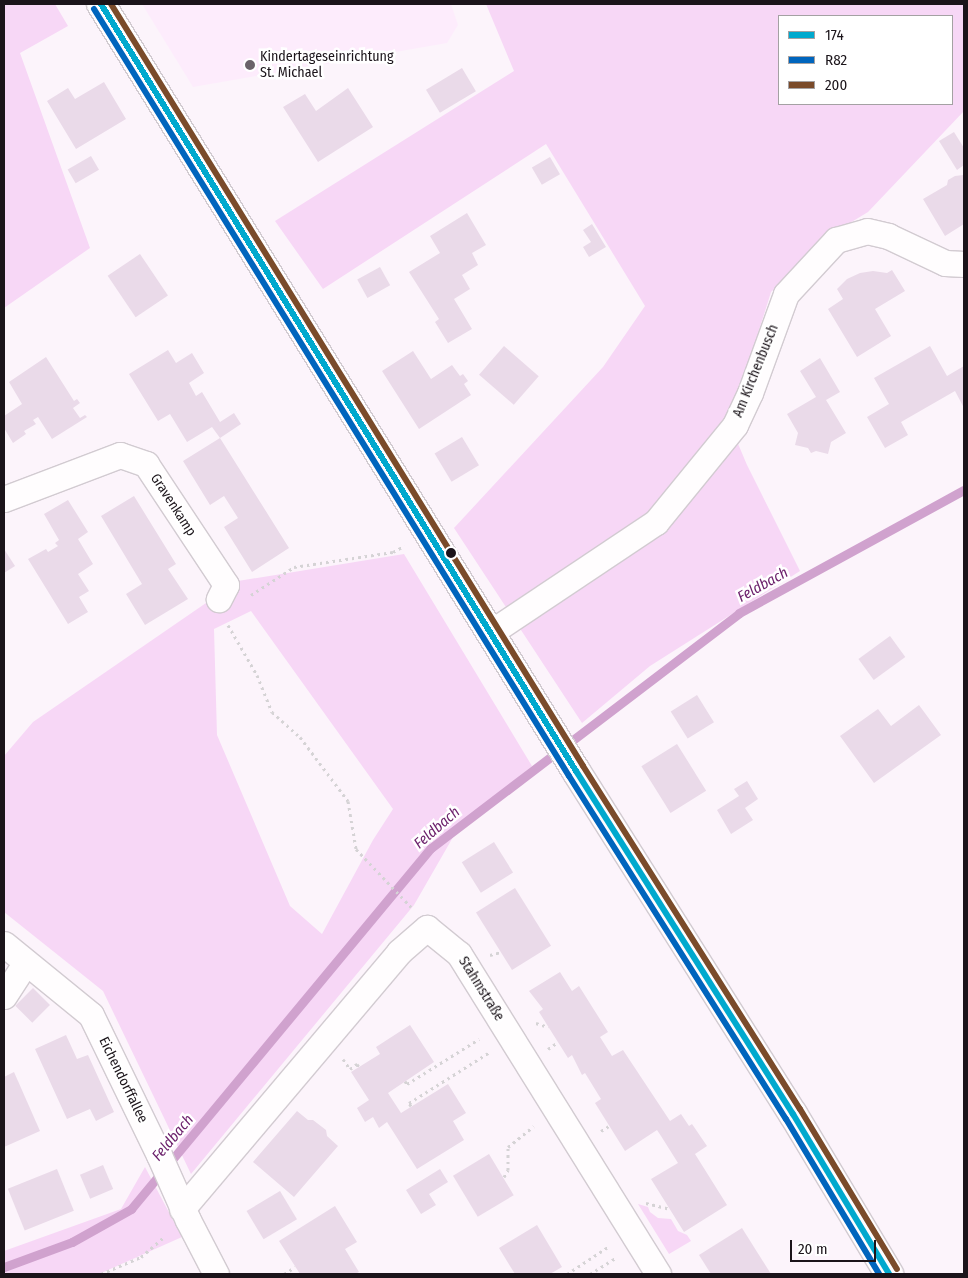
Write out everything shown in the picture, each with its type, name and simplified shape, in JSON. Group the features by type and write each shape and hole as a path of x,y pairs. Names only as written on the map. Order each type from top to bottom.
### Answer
{"main road":[{"path":"101,4 552,733 793,1114 890,1274"}],"street":[{"name":"Am Kirchenbusch","path":"490,633 656,522 734,425 750,393 786,294 836,240 867,231 888,236 945,262 964,264"},
{"name":"Gravenkamp","path":"4,499 120,455 146,464 226,585 219,599"},
{"name":"Stahmstraße","path":"182,1209 399,952 427,928 460,954 658,1274"},
{"name":"Eichendorffallee","path":"4,944 91,1015 159,1155 182,1209 216,1274"},
{"path":"4,996 26,962"}],"path":[{"path":"246,598 294,567 393,552 407,544"},
{"path":"219,599 222,614 257,674 272,712 300,737 348,801 356,849 416,911"},
{"path":"405,1082 407,1084 484,1036"},
{"path":"411,1106 409,1103 493,1051"},
{"path":"340,1055 350,1069 357,1064 359,1067"},
{"path":"504,1177 508,1170 508,1147 538,1122"},
{"path":"639,1200 670,1209"},
{"path":"101,1274 141,1257 178,1224 182,1209"},
{"path":"567,1274 613,1244"},
{"path":"590,1274 620,1255"},
{"path":"284,1274 295,1267"}],"shaded area":[{"path":"4,4 55,4 68,26 20,53 90,248 4,308"},
{"name":"Kindertageseinrichtung St. Michael","path":"142,4 451,4 458,25 447,43 193,87"},
{"path":"486,4 964,4 964,111 868,212 830,235 771,292 740,391 728,420 747,465 800,571 650,666 582,723 454,528 603,367 645,306 546,144 323,289 275,221 514,71"},
{"path":"404,554 532,766 460,825 414,905 191,1174 103,991 4,912 4,756 33,722 238,581","holes":["251,611 393,809 373,840 322,934 290,906 217,735 214,629"]},
{"path":"145,1167 182,1237 99,1274 4,1274 4,1251 121,1209"},
{"path":"638,1204 648,1207 650,1212 658,1218 671,1219 678,1231 687,1235 691,1241 669,1254"}],"building":[{"path":"462,68 476,91 440,113 426,90"},
{"path":"104,82 126,119 76,149 47,101 68,88 75,99"},
{"path":"348,88 373,127 318,162 283,107 305,94 316,111"},
{"path":"954,132 964,148 964,165 957,170 939,141"},
{"path":"91,156 99,170 76,183 68,170"},
{"path":"550,157 560,174 542,185 532,168"},
{"path":"963,175 964,224 945,236 923,199 947,185 948,180 955,176"},
{"path":"467,213 486,245 472,253 478,265 462,275 470,289 454,299 472,329 448,343 435,322 439,319 409,272 440,253 430,236"},
{"path":"592,224 606,247 589,257 583,247 591,242 583,230"},
{"path":"140,254 168,295 136,317 108,276"},
{"path":"380,267 390,285 367,298 357,280"},
{"path":"892,270 905,291 875,309 891,336 857,357 828,309 843,299 837,289 847,279 860,273 873,271 887,273"},
{"path":"504,346 539,376 514,405 479,375"},
{"path":"930,346 947,376 964,366 964,408 955,391 901,422 908,435 885,448 867,417 889,404 874,378"},
{"path":"168,350 176,363 192,353 204,373 189,383 196,396 202,392 220,422 234,413 241,424 220,438 212,427 187,442 170,414 158,421 129,374"},
{"path":"413,351 431,379 452,365 460,376 463,374 468,381 464,384 471,395 419,429 382,371"},
{"path":"46,357 74,401 77,399 80,403 73,408 80,418 85,415 87,417 52,439 38,417 33,420 36,424 24,431 26,434 13,443 4,428 4,416 22,404 9,382"},
{"path":"820,358 840,392 826,400 846,433 831,442 828,454 816,451 811,453 808,448 795,445 798,433 787,414 816,397 800,371"},
{"path":"462,437 479,465 452,482 435,453"},
{"path":"220,438 289,548 252,572 224,527 238,518 224,496 210,505 183,461"},
{"path":"134,496 176,564 168,569 188,599 145,625 126,594 142,584 101,516"},
{"path":"68,500 88,532 78,539 93,564 78,574 89,591 79,597 88,612 68,624 28,559 46,549 48,552 58,546 55,543 59,540 44,514"},
{"path":"4,549 15,566 4,573"},
{"path":"890,636 905,657 874,680 858,659"},
{"path":"697,695 714,722 688,739 671,711"},
{"path":"919,705 941,735 874,783 840,736 878,709 891,726"},
{"path":"677,744 706,791 671,813 641,766"},
{"path":"747,781 758,799 745,808 753,820 731,834 717,810 739,796 734,789"},
{"path":"494,842 513,873 481,893 462,862"},
{"path":"515,888 551,946 512,970 476,912"},
{"path":"560,972 572,991 579,986 608,1032 600,1037 612,1056 623,1050 670,1121 681,1114 689,1126 692,1124 707,1146 695,1154 727,1205 684,1232 651,1179 678,1163 661,1136 657,1130 625,1151 595,1103 601,1099 585,1073 582,1075 572,1055 568,1058 539,1012 543,1009 529,991"},
{"path":"33,988 50,1005 32,1023 15,1006"},
{"path":"410,1025 434,1062 388,1093 401,1113 448,1084 466,1113 453,1121 464,1140 417,1169 387,1122 379,1128 373,1117 365,1122 357,1108 369,1100 351,1072 380,1054 376,1047"},
{"path":"66,1035 77,1059 88,1055 114,1112 96,1121 90,1109 67,1119 35,1049"},
{"path":"14,1072 40,1131 4,1147 4,1077"},
{"path":"297,1111 326,1130 327,1136 338,1146 294,1197 253,1162"},
{"path":"489,1154 514,1195 478,1217 453,1176"},
{"path":"103,1165 113,1189 90,1199 80,1175"},
{"path":"57,1169 74,1211 25,1231 8,1189"},
{"path":"440,1169 448,1182 429,1194 436,1205 421,1214 406,1190"},
{"path":"280,1191 297,1219 264,1239 247,1211"},
{"path":"335,1206 357,1242 345,1249 359,1272 355,1274 300,1274 279,1241"},
{"path":"537,1225 562,1267 550,1274 515,1274 499,1248"},
{"path":"742,1228 771,1274 711,1274 699,1255"}],"waterway":[{"name":"Feldbach","path":"4,1267 72,1242 131,1209 431,848 739,613 964,490"}],"transit line":[{"name":"174","path":"101,4 576,771 793,1114 889,1274"},
{"name":"200","path":"111,4 583,766 800,1109 897,1269"},
{"name":"R82","path":"94,9 569,776 786,1119 879,1274"}],"place":[{"name":"Kindertageseinrichtung St. Michael","path":"250,65"}]}
